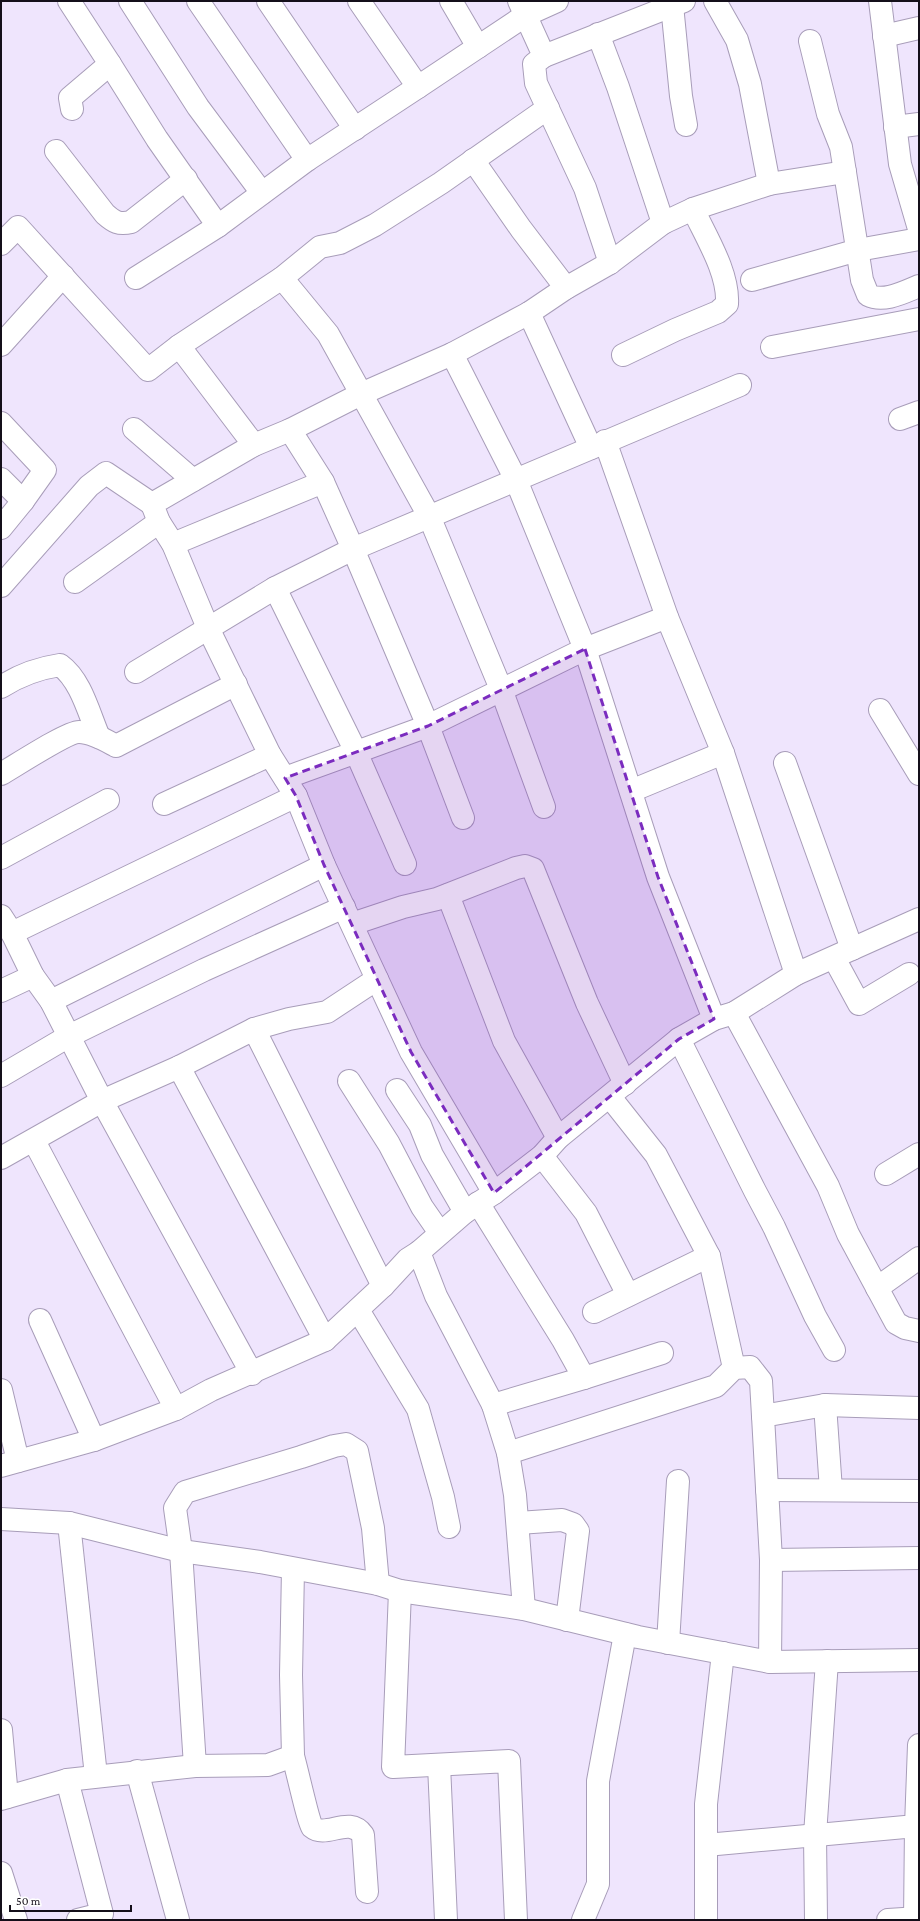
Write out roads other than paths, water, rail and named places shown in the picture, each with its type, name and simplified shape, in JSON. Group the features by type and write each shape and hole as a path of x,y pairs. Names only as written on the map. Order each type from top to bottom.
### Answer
{"street":[{"path":"69,1 157,139 218,226"},
{"path":"130,1 198,107 262,193"},
{"path":"198,1 307,160"},
{"path":"269,1 355,129"},
{"path":"359,1 418,86"},
{"path":"451,1 478,47"},
{"path":"136,278 218,226 307,160 478,47 523,8 557,1"},
{"path":"715,1 737,40 750,84 769,184"},
{"path":"880,1 900,164 919,229"},
{"path":"610,263 585,188 536,83 534,64 544,56 678,3 682,96 686,124"},
{"path":"523,8 544,56"},
{"path":"884,36 919,28"},
{"path":"598,34 618,87 663,223"},
{"path":"810,41 828,114 841,147 862,280 868,295 874,299 886,298 919,286"},
{"path":"72,109 70,98 110,64"},
{"path":"1,244 18,227 148,370 179,346 282,278 320,247 340,243 375,225 548,108"},
{"path":"895,127 919,124"},
{"path":"56,151 105,214 114,222 122,224 131,222 186,179"},
{"path":"473,160 521,229 566,288"},
{"path":"75,582 193,480 254,445 290,430 361,394 452,354 529,313 566,288 610,263 663,223 693,209 769,184 845,172"},
{"path":"623,356 675,330 718,312 727,304 728,291 724,278 693,209"},
{"path":"752,280 858,250 919,239"},
{"path":"1,345 63,276"},
{"path":"282,278 328,334 429,516 501,689 544,807"},
{"path":"529,313 598,445 723,753 796,974"},
{"path":"772,347 919,319"},
{"path":"179,346 254,445"},
{"path":"452,354 516,480 585,649 658,877 724,1016 828,1186 848,1234 896,1323 905,1328 919,1331"},
{"path":"136,672 275,588 353,549 740,385"},
{"path":"1,423 45,470 23,501 1,528"},
{"path":"134,428 193,480"},
{"path":"290,430 323,482 353,549 428,726 463,818"},
{"path":"1,586 90,486 106,473 155,513 173,544 208,628 270,755 296,796 324,865 479,1203 563,1340 584,1378"},
{"path":"1,479 23,501"},
{"path":"173,544 323,482"},
{"path":"275,588 356,752 405,864"},
{"path":"285,778 428,726 585,649 667,617"},
{"path":"1,687 8,682 49,667 60,665 69,671 79,688 99,737"},
{"path":"1,774 54,743 78,732 99,737 116,746 236,684"},
{"path":"880,710 919,774"},
{"path":"631,791 723,753"},
{"path":"164,804 270,755"},
{"path":"785,763 859,1004 909,974"},
{"path":"252,1374 102,1101 51,1001 33,976 7,925 296,796"},
{"path":"1,858 108,800"},
{"path":"51,1001 324,865"},
{"path":"1,1076 69,1036 204,970 348,916 403,907 437,899 516,868 525,866 533,869 587,1003 618,1090 656,1155 709,1256 734,1368"},
{"path":"448,895 504,1042 558,1138"},
{"path":"1,1390 10,1463 94,1440 176,1409 211,1390 252,1374 325,1340 383,1286 408,1259 542,1156 558,1138 679,1039 724,1016 796,974 919,919"},
{"path":"1,991 33,976"},
{"path":"1,1158 34,1141 102,1101 179,1067 254,1029 289,1019 327,1012 377,979"},
{"path":"254,1029 383,1286"},
{"path":"679,1039 774,1227 815,1316 834,1350"},
{"path":"179,1067 325,1340"},
{"path":"349,1081 389,1144 422,1207 440,1233"},
{"path":"397,1090 420,1125 432,1156 479,1203"},
{"path":"34,1141 176,1409"},
{"path":"886,1174 919,1154"},
{"path":"542,1156 586,1213 628,1295"},
{"path":"419,1252 436,1296 493,1405 508,1453 518,1523 524,1610"},
{"path":"594,1312 709,1256"},
{"path":"877,1288 919,1258"},
{"path":"358,1310 418,1409 443,1497 449,1527"},
{"path":"40,1320 94,1440"},
{"path":"493,1405 662,1353"},
{"path":"508,1453 716,1386 734,1368 750,1367 761,1380 771,1560 770,1662"},
{"path":"763,1416 825,1405 919,1408"},
{"path":"825,1405 831,1490"},
{"path":"196,1766 181,1551 175,1508 185,1492 301,1458 334,1446 346,1444 357,1451 373,1528 378,1584"},
{"path":"668,1642 678,1481"},
{"path":"766,1490 919,1492"},
{"path":"1,1519 69,1523 181,1551 260,1562 378,1584 400,1591 524,1610 625,1634 770,1662 919,1660"},
{"path":"518,1523 562,1520 573,1524 578,1531 567,1620"},
{"path":"69,1523 96,1776"},
{"path":"771,1560 919,1558"},
{"path":"293,1569 290,1675 293,1756 303,1791 307,1818 311,1826 318,1830 351,1826 359,1829 363,1835 367,1892"},
{"path":"400,1591 393,1767 509,1761 516,1920"},
{"path":"583,1920 598,1884 598,1781 625,1634"},
{"path":"706,1920 706,1804 723,1653"},
{"path":"816,1920 815,1835 827,1661"},
{"path":"1,1730 4,1798 67,1780 137,1771 196,1766 268,1765 293,1756"},
{"path":"888,1920 916,1919 916,1826 919,1745"},
{"path":"439,1765 446,1920"},
{"path":"137,1771 178,1920"},
{"path":"67,1780 102,1914 78,1920"},
{"path":"706,1845 916,1826"},
{"path":"1,1873 16,1920"}]}
